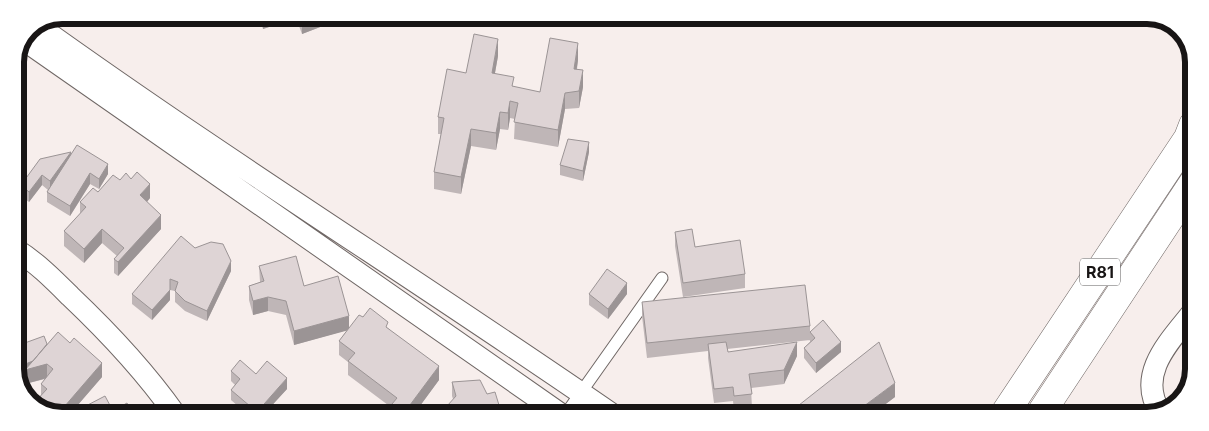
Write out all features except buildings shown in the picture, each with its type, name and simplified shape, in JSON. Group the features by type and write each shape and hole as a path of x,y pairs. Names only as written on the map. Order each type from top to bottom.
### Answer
{"main road":[{"name":"R81","path":"1009,407 1185,143"},
{"name":"R81","path":"1045,407 1185,194"}],"street":[{"path":"42,29 236,164 601,407"},
{"path":"29,43 552,407"},
{"path":"24,254 110,334 147,374 170,407"},
{"path":"1157,406 1153,398 1154,366 1185,323"},
{"path":"470,351 485,328"}],"lane":[{"path":"570,407 662,278"}]}
